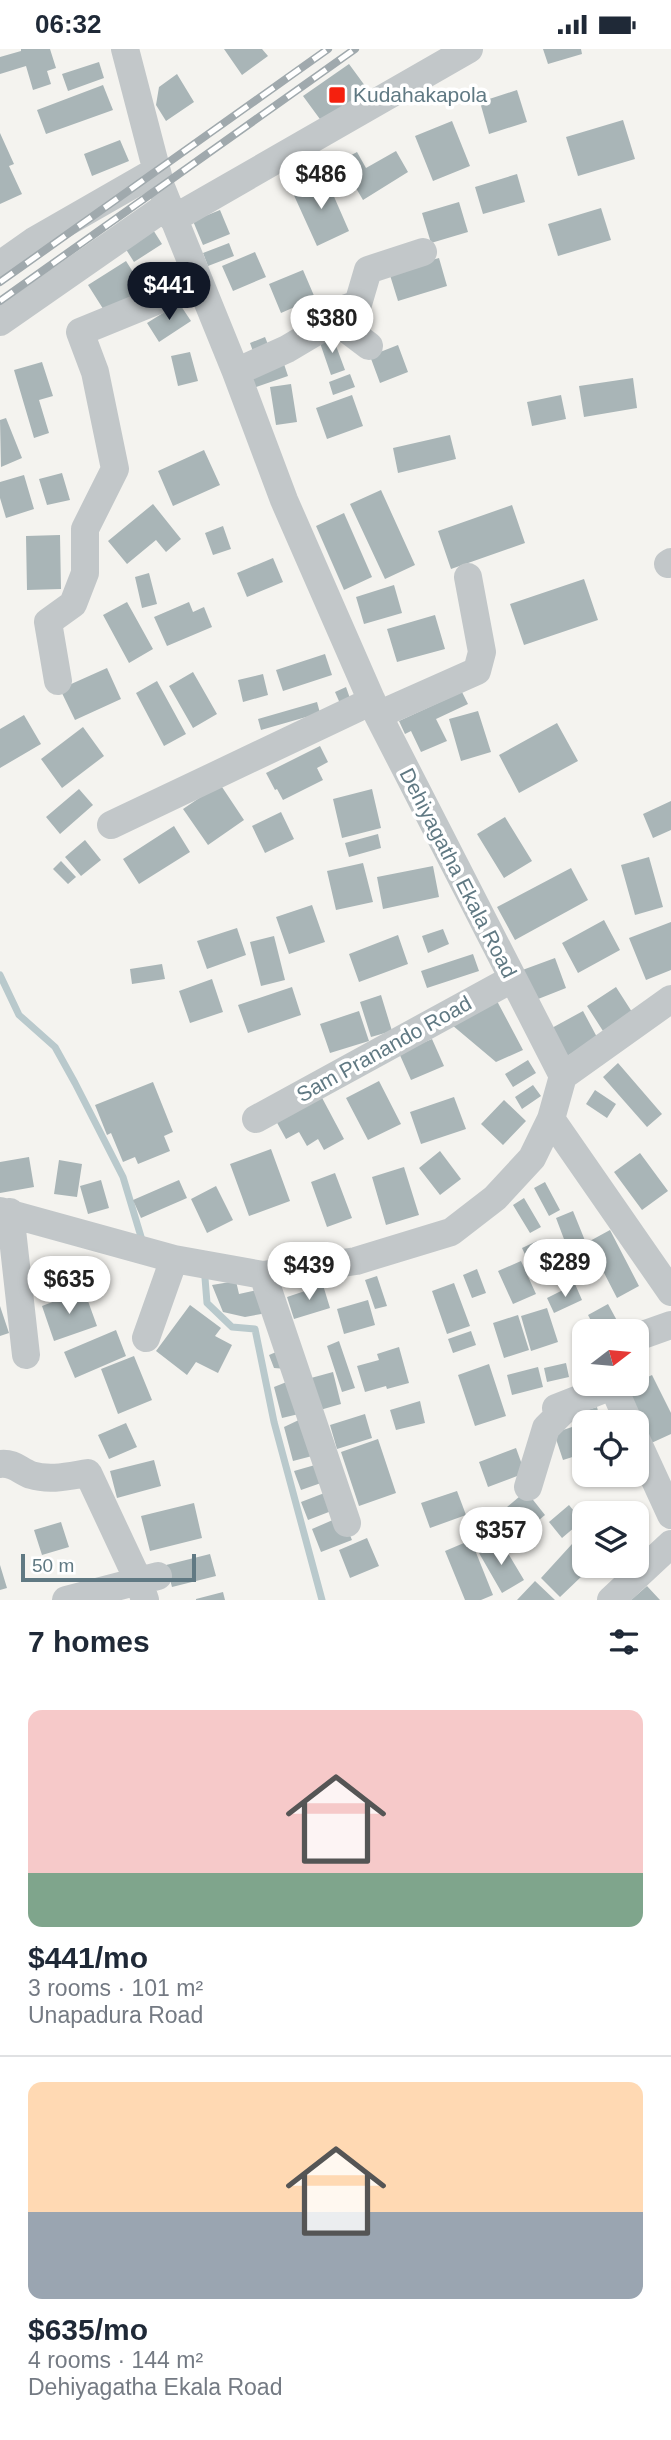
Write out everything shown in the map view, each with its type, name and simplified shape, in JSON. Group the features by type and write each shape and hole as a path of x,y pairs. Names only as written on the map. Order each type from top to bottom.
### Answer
{"street":[{"name":"Dehiyagatha Ekala Road","path":"125,49 156,171 284,500 375,708 563,1076"},
{"path":"0,322 171,212 469,49"},
{"path":"0,265 34,241 156,171"},
{"path":"236,372 287,349 319,330 328,315 358,304 368,270 423,253"},
{"path":"58,681 48,622 73,604 85,573 85,529 115,469 95,372 80,332 200,283"},
{"path":"328,315 369,346"},
{"path":"111,825 375,708 477,671 482,652 468,577"},
{"name":"Sam Pranando Road","path":"256,1119 512,979"},
{"path":"26,1355 5,1212 174,1259 263,1275 356,1261 451,1232 495,1198 532,1158 551,1119 563,1076 671,999"},
{"path":"551,1119 671,1292"},
{"path":"146,1338 174,1259"},
{"path":"263,1275 347,1523"},
{"path":"649,1333 671,1325"},
{"path":"529,1419 584,1397"},
{"path":"528,1487 546,1428 572,1402"},
{"path":"0,1464 8,1463 30,1475 50,1479 88,1473 147,1586 66,1600"},
{"path":"649,1467 671,1515"},
{"path":"611,1600 671,1544"}],"building":[{"path":"21,49 50,49 56,68 47,71 51,84 33,90 26,66 0,74 0,57"},
{"path":"224,49 262,49 268,56 242,75"},
{"path":"543,49 581,49 582,54 548,64"},
{"path":"99,62 104,78 68,91 62,74"},
{"name":"Kudahakapola","path":"349,64 371,94 325,126 303,96"},
{"path":"177,74 194,102 166,121 156,105 159,87"},
{"path":"103,85 113,110 46,134 37,110"},
{"path":"517,90 527,122 489,134 480,102"},
{"path":"623,120 635,159 578,176 566,137"},
{"path":"452,121 470,166 433,181 415,136"},
{"path":"0,133 14,164 9,166 22,194 0,204"},
{"path":"120,140 129,161 92,176 84,154"},
{"path":"396,151 408,172 363,200 340,161 357,152 366,168"},
{"path":"517,174 525,202 483,214 475,187"},
{"path":"325,176 349,231 317,246 292,191"},
{"path":"459,202 468,232 431,243 422,213"},
{"path":"601,208 611,240 558,256 548,224"},
{"path":"220,210 230,234 203,245 193,221"},
{"path":"150,225 162,244 134,262 122,243"},
{"path":"229,243 234,256 208,266 203,253"},
{"path":"255,252 266,277 233,291 222,266"},
{"path":"439,258 447,286 398,301 389,272"},
{"path":"126,261 145,291 107,315 88,285"},
{"path":"303,270 315,298 281,313 269,284"},
{"path":"179,303 191,321 159,342 147,323"},
{"path":"332,335 345,370 331,375 319,340"},
{"path":"265,337 271,352 255,357 250,343"},
{"path":"398,345 408,372 380,383 370,356"},
{"path":"190,352 198,381 178,386 171,356"},
{"path":"282,358 288,376 253,388 247,370"},
{"path":"42,362 53,396 39,400 49,433 34,438 14,370"},
{"path":"350,374 355,387 333,395 329,382"},
{"path":"633,378 637,408 584,417 579,386"},
{"path":"291,384 297,422 276,425 270,387"},
{"path":"352,395 363,426 327,439 316,408"},
{"path":"561,395 566,419 532,426 527,402"},
{"path":"6,418 22,458 1,467 0,420"},
{"path":"450,435 456,459 398,473 393,448"},
{"path":"204,450 220,485 173,506 158,471"},
{"path":"62,473 70,500 47,505 39,479"},
{"path":"24,475 34,509 6,518 0,498 0,482"},
{"path":"381,490 415,565 385,579 350,504"},
{"path":"153,504 181,539 166,552 156,540 127,564 108,541"},
{"path":"512,505 525,543 451,569 438,531"},
{"path":"344,513 372,577 344,590 316,526"},
{"path":"223,526 231,549 213,555 205,533"},
{"path":"60,535 61,589 27,590 26,536"},
{"path":"273,558 283,582 247,597 237,573"},
{"path":"149,573 157,604 142,608 135,577"},
{"path":"584,579 598,620 524,645 510,604"},
{"path":"394,585 402,613 364,624 356,597"},
{"path":"127,602 153,649 129,663 103,615"},
{"path":"189,602 193,612 204,607 212,627 167,646 154,617"},
{"path":"435,615 445,649 397,662 387,629"},
{"path":"325,654 332,675 283,691 276,670"},
{"path":"107,668 121,699 75,720 60,689"},
{"path":"193,672 217,714 193,728 169,686"},
{"path":"263,674 268,695 243,702 238,680"},
{"path":"157,681 186,734 164,746 136,693"},
{"path":"346,687 352,704 342,708 335,692"},
{"path":"462,692 468,704 436,719 447,741 421,752 411,731 405,734 399,721"},
{"path":"317,702 320,713 261,730 258,719"},
{"path":"478,711 491,752 461,761 449,719"},
{"path":"24,715 41,744 0,768 0,729"},
{"path":"557,723 578,761 519,793 499,755"},
{"path":"83,727 104,756 62,788 41,759"},
{"path":"320,746 328,762 317,768 323,780 283,800 266,773"},
{"path":"220,784 244,820 208,845 183,809"},
{"path":"79,789 93,805 60,834 46,817"},
{"path":"372,789 381,828 342,838 333,799"},
{"path":"671,801 671,830 653,838 643,814"},
{"path":"281,812 294,839 265,853 252,826"},
{"path":"505,817 532,861 504,878 477,834"},
{"path":"174,826 190,852 139,884 123,859"},
{"path":"378,834 381,848 349,857 345,843"},
{"path":"85,840 101,860 81,876 65,857"},
{"path":"649,857 663,907 635,915 621,865"},
{"path":"61,861 76,877 68,884 53,869"},
{"path":"363,863 373,902 336,910 327,871"},
{"path":"433,866 439,897 383,909 377,877"},
{"path":"571,868 588,900 515,940 497,907"},
{"path":"312,905 325,942 289,954 276,917"},
{"path":"604,920 620,950 578,973 562,943"},
{"path":"671,922 671,970 646,980 629,938"},
{"path":"237,928 246,955 207,969 197,941"},
{"path":"443,929 449,944 428,953 422,936"},
{"path":"398,935 408,964 359,982 349,954"},
{"path":"274,936 285,980 261,986 250,942"},
{"path":"473,954 479,971 427,988 421,971"},
{"path":"555,958 566,988 528,1003 517,972"},
{"path":"162,964 165,979 132,984 130,969"},
{"path":"212,979 223,1012 190,1023 179,991"},
{"path":"292,987 301,1015 248,1033 238,1005"},
{"path":"616,987 632,1012 603,1031 587,1006"},
{"path":"381,995 392,1031 371,1037 360,1002"},
{"path":"497,1001 523,1050 496,1062 452,1025"},
{"path":"359,1011 369,1041 330,1053 320,1024"},
{"path":"583,1011 598,1039 565,1057 550,1029"},
{"path":"432,1039 444,1066 411,1080 399,1053"},
{"path":"528,1060 536,1073 513,1087 505,1074"},
{"path":"618,1063 662,1114 647,1127 603,1077"},
{"path":"379,1081 401,1124 368,1140 346,1098"},
{"path":"153,1082 173,1132 164,1136 170,1151 138,1164 135,1157 123,1162 111,1133 107,1135 95,1105"},
{"path":"533,1085 541,1096 522,1109 515,1097"},
{"path":"595,1090 616,1104 607,1118 586,1104"},
{"path":"320,1094 344,1139 324,1150 318,1139 307,1146 299,1132 286,1139 275,1119"},
{"path":"454,1097 466,1129 421,1144 410,1112"},
{"path":"504,1100 526,1121 503,1145 481,1124"},
{"path":"271,1149 290,1201 249,1216 230,1164"},
{"path":"440,1151 461,1179 440,1195 419,1168"},
{"path":"640,1153 668,1191 642,1210 614,1172"},
{"path":"29,1157 34,1187 0,1193 0,1162"},
{"path":"59,1160 82,1164 77,1197 54,1194"},
{"path":"404,1167 419,1215 386,1225 372,1177"},
{"path":"335,1173 352,1218 327,1227 311,1182"},
{"path":"101,1180 109,1208 88,1214 80,1186"},
{"path":"179,1180 187,1198 141,1218 133,1200"},
{"path":"545,1182 560,1210 549,1216 534,1188"},
{"path":"216,1186 233,1220 207,1233 191,1199"},
{"path":"524,1198 541,1227 530,1233 513,1205"},
{"path":"573,1211 588,1248 570,1255 556,1218"},
{"path":"610,1230 639,1286 617,1298 588,1242"},
{"path":"537,1241 552,1273 537,1280 522,1248"},
{"path":"521,1261 536,1294 513,1304 498,1271"},
{"path":"477,1269 486,1293 472,1298 463,1275"},
{"path":"377,1276 387,1306 375,1309 365,1280"},
{"path":"236,1281 239,1294 262,1289 267,1313 245,1317 223,1312 212,1285"},
{"path":"454,1283 470,1326 447,1334 432,1291"},
{"path":"575,1284 582,1300 554,1313 547,1298"},
{"path":"323,1285 330,1308 294,1319 287,1297"},
{"path":"84,1290 97,1326 54,1341 42,1306"},
{"path":"368,1300 375,1325 344,1334 337,1309"},
{"path":"608,1304 616,1319 590,1319 588,1315"},
{"path":"190,1305 221,1328 215,1336 232,1345 218,1373 196,1362 187,1375 156,1351"},
{"path":"0,1306 9,1333 0,1336"},
{"path":"547,1308 558,1342 531,1351 521,1316"},
{"path":"518,1315 529,1350 504,1358 493,1323"},
{"path":"116,1330 126,1356 75,1378 64,1352"},
{"path":"471,1331 476,1345 453,1353 448,1339"},
{"path":"339,1341 355,1388 342,1392 327,1346"},
{"path":"399,1347 409,1383 365,1392 357,1366 379,1360 377,1354"},
{"path":"281,1350 287,1369 274,1368 269,1355"},
{"path":"134,1356 152,1400 118,1414 101,1369"},
{"path":"566,1363 569,1377 547,1382 544,1368"},
{"path":"489,1364 506,1416 475,1426 458,1375"},
{"path":"538,1367 543,1387 512,1395 507,1375"},
{"path":"333,1372 341,1404 320,1410 311,1378"},
{"path":"652,1375 671,1413 671,1434 649,1444 649,1410 630,1410 623,1397 649,1397 649,1376"},
{"path":"294,1379 303,1413 282,1418 274,1387"},
{"path":"420,1401 425,1423 396,1430 390,1410"},
{"path":"365,1414 372,1438 337,1449 330,1425"},
{"path":"303,1418 316,1455 293,1461 284,1427"},
{"path":"126,1423 137,1447 109,1459 98,1435"},
{"path":"572,1427 572,1457 563,1460 554,1433"},
{"path":"378,1439 396,1493 359,1506 341,1452"},
{"path":"516,1448 525,1473 488,1487 479,1462"},
{"path":"154,1460 161,1486 117,1498 110,1471"},
{"path":"315,1465 321,1483 301,1490 294,1471"},
{"path":"457,1491 466,1515 430,1528 421,1503"},
{"path":"526,1491 545,1515 527,1530 507,1507"},
{"path":"327,1492 334,1510 308,1520 301,1502"},
{"path":"194,1503 202,1538 150,1551 141,1516"},
{"path":"569,1505 572,1509 572,1530 562,1538 549,1522"},
{"path":"342,1516 352,1540 321,1552 312,1529"},
{"path":"61,1522 69,1547 42,1555 34,1530"},
{"path":"367,1538 379,1566 350,1578 339,1550"},
{"path":"471,1540 493,1595 481,1600 465,1600 445,1551"},
{"path":"500,1540 524,1580 502,1593 479,1553"},
{"path":"572,1544 572,1578 580,1578 560,1597 541,1578"},
{"path":"210,1554 216,1576 172,1587 166,1565"},
{"path":"0,1565 7,1588 0,1590"},
{"path":"535,1581 555,1600 517,1600"},
{"path":"647,1586 660,1600 631,1600"},
{"path":"223,1592 225,1600 196,1600 196,1599"}],"waterway":[{"path":"0,975 19,1015 55,1047 75,1083 123,1177 142,1240"},
{"path":"205,1278 207,1303 232,1327 255,1329 274,1422 322,1600"}],"railway":[{"path":"0,282 328,49"},
{"path":"0,301 355,49"}],"place":[{"name":"Kudahakapola","path":"337,95"}]}
